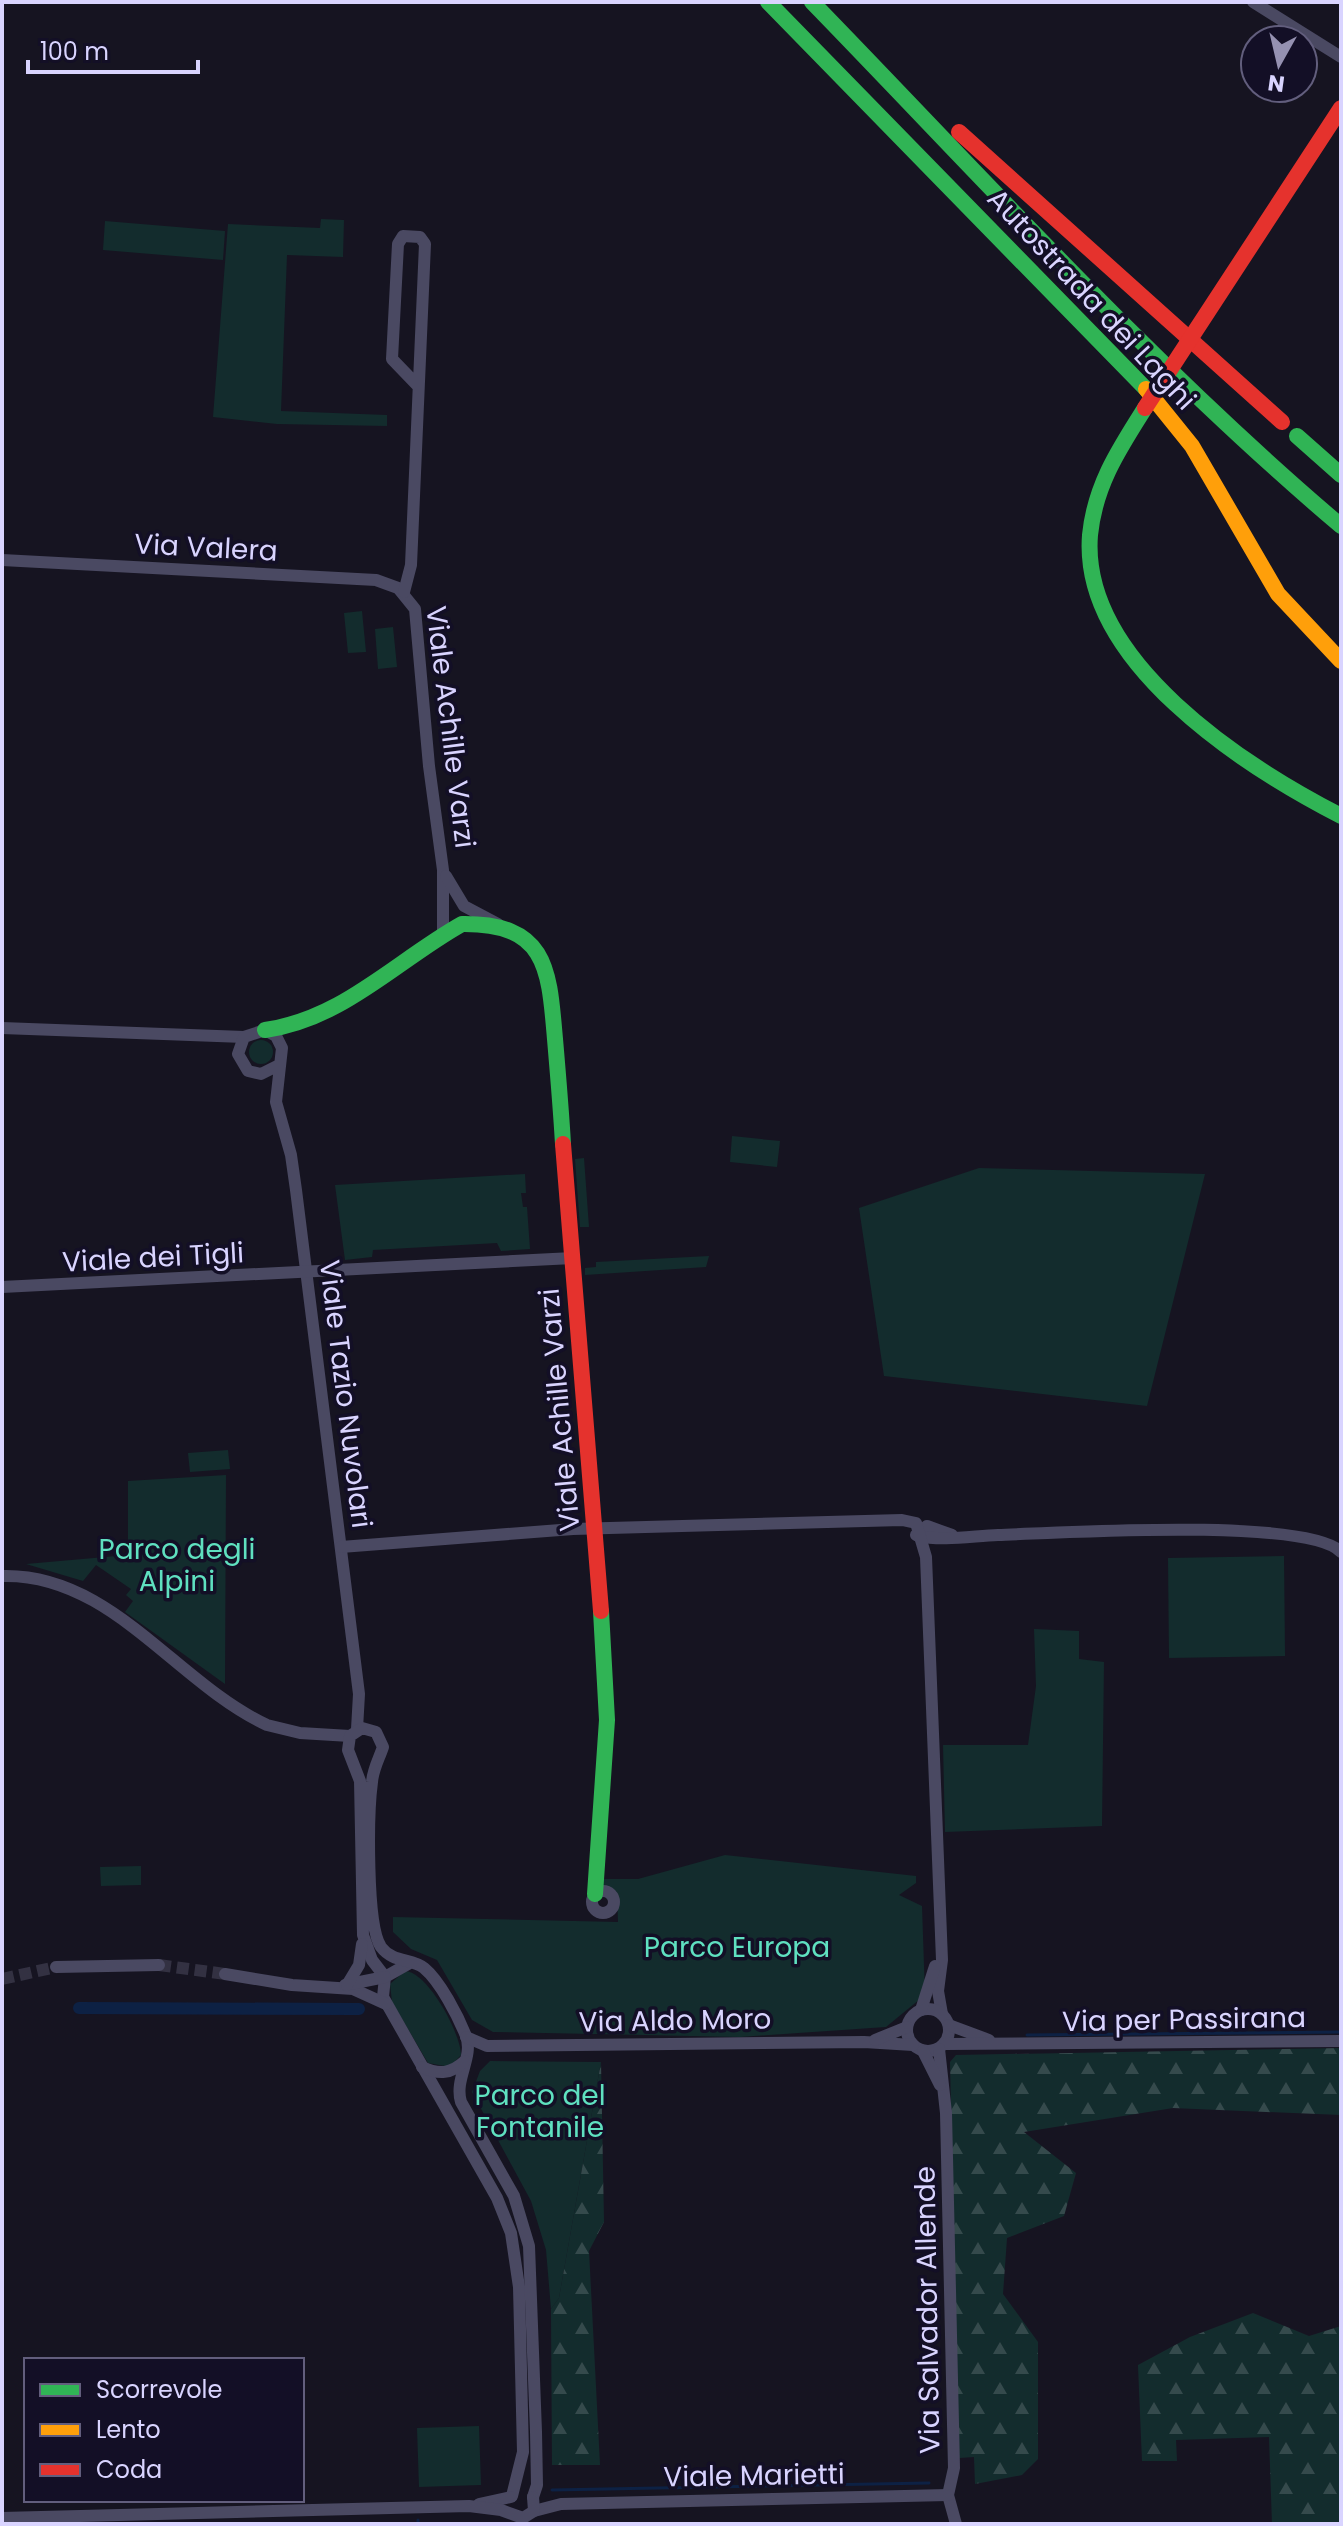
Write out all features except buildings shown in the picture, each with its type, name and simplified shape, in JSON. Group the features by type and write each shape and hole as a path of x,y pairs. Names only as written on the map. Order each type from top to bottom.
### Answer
{"main road":[{"name":"Autostrada dei Laghi","path":"768,2 1128,368 1192,446 1278,594 1341,661"},
{"name":"Autostrada dei Laghi","path":"812,2 1066,267 1296,489 1341,526"},
{"path":"855,45 908,87 1282,422"},
{"path":"1341,108 1127,433 1109,464 1092,515 1093,579 1108,618 1158,685 1211,734 1290,790 1341,816"},
{"path":"1297,436 1341,475"},
{"path":"265,1030 298,1025 344,1001 462,924 476,924 519,935"},
{"name":"Viale Achille Varzi","path":"519,935 538,950 550,977 573,1258 607,1706 595,1894"}],"street":[{"path":"1253,2 1341,57"},
{"path":"404,592 411,575 425,244 420,237 403,236 398,244 395,364 418,386"},
{"path":"395,364 407,368 419,362"},
{"name":"Via Valera","path":"2,560 376,580 404,592"},
{"name":"Viale Achille Varzi","path":"404,592 417,615 427,755 443,870 443,934"},
{"name":"Viale Achille Varzi","path":"443,870 464,906 519,935"},
{"path":"462,924 464,906"},
{"path":"209,1037 238,1054 243,1066 254,1073 268,1073 279,1065 282,1048 298,1025"},
{"path":"2,1028 209,1037 244,1037 253,1031 265,1030 276,1036 282,1048"},
{"path":"238,1054 244,1037"},
{"name":"Viale Tazio Nuvolari","path":"279,1065 276,1102 291,1155 359,1694 371,1729"},
{"name":"Viale Tazio Nuvolari","path":"254,1073 276,1102"},
{"name":"Viale dei Tigli","path":"2,1287 307,1274 573,1258"},
{"path":"341,1547 594,1528 891,1522 919,1534 955,1536 1243,1531 1305,1537 1339,1547"},
{"path":"919,1534 926,1569 940,1939 938,1991 946,2019 942,2046 918,2048 907,2027 911,2016 921,2010 932,2009 946,2019"},
{"path":"2,1576 39,1577 70,1587 258,1721 309,1735 369,1763 378,1758"},
{"name":"Viale Tazio Nuvolari","path":"353,1733 359,1694"},
{"path":"2,2518 469,2506 512,2513 523,2518 534,2502 537,2485 533,2268 522,2216 461,2102 459,2088 466,2058 466,2037 433,1978 422,1966 408,1964 387,1952 373,1925 371,1799 382,1742 371,1729 309,1735"},
{"path":"347,1985 359,1965 363,1935 360,1781 351,1755 353,1733"},
{"path":"363,1935 372,1960 385,1977"},
{"path":"921,2010 940,1939"},
{"path":"333,1987 385,1977 408,1964"},
{"path":"56,1967 159,1965"},
{"path":"225,1974 364,1992 386,2004"},
{"path":"385,1977 382,1988 386,2004 497,2198 515,2248 523,2452 521,2472 508,2505 512,2513"},
{"name":"Via per Passirana","path":"946,2019 983,2039 1028,2045"},
{"name":"Via Aldo Moro","path":"864,2042 907,2027"},
{"name":"Via Aldo Moro","path":"466,2037 487,2046 864,2042 918,2048"},
{"name":"Via per Passirana","path":"942,2046 1341,2041"},
{"name":"Via Aldo Moro","path":"466,2058 487,2046"},
{"name":"Via Salvador Allende","path":"942,2046 954,2468 948,2495 956,2524"},
{"name":"Via Salvador Allende","path":"918,2048 944,2092"},
{"path":"422,2067 443,2073 455,2070 466,2058"},
{"path":"469,2506 522,2491 534,2502"},
{"name":"Viale Marietti","path":"534,2502 561,2504 948,2495"}],"green space":[{"path":"321,219 344,220 343,257 287,255 281,411 387,415 387,426 277,424 213,417 228,224 320,228"},
{"path":"105,221 225,231 223,260 103,250"},
{"path":"362,611 366,652 348,653 344,613"},
{"path":"393,627 397,667 378,669 375,629"},
{"path":"261,1040 270,1043 273,1052 270,1061 261,1064 252,1061 249,1052 252,1043"},
{"path":"732,1136 780,1141 777,1167 730,1162"},
{"path":"584,1158 589,1227 580,1227 575,1159"},
{"path":"979,1168 1205,1174 1147,1406 884,1376 859,1208"},
{"path":"525,1174 526,1193 521,1193 523,1207 527,1207 530,1249 501,1251 497,1243 373,1250 372,1257 345,1260 335,1185"},
{"path":"709,1256 706,1267 585,1275 585,1268 596,1267 596,1262"},
{"path":"228,1450 230,1469 190,1472 188,1453"},
{"name":"Parco degli Alpini","path":"226,1475 225,1684 125,1612 133,1601 126,1595 131,1589 96,1565 83,1581 26,1564 128,1555 128,1481"},
{"path":"1284,1556 1285,1656 1169,1658 1168,1558"},
{"path":"1034,1629 1079,1631 1079,1659 1104,1662 1102,1826 945,1832 943,1745 1028,1745 1036,1686"},
{"name":"Parco Europa","path":"725,1855 916,1876 916,1883 899,1895 922,1906 925,1995 886,2027 740,2037 493,2032 472,2020 437,1960 411,1949 393,1932 393,1917 618,1922 617,1892 602,1885 602,1879 638,1879"},
{"path":"141,1866 141,1885 101,1886 100,1867"},
{"path":"405,1971 414,1974 433,1992 449,2019 461,2055 450,2067 428,2063 392,2002 390,1984"},
{"path":"1341,2048 1341,2115 1173,2108 1024,2132 1076,2173 1064,2216 1007,2238 1003,2294 1038,2342 1038,2459 1022,2475 975,2484 974,2457 959,2458 950,2062 956,2055"},
{"name":"Parco del Fontanile","path":"490,2061 601,2062 559,2298 551,2309 546,2250 531,2201 472,2092 480,2071"},
{"path":"601,2062 604,2222 589,2251 600,2465 552,2465 551,2309 559,2298"},
{"path":"1253,2313 1309,2336 1341,2326 1341,2524 1272,2524 1269,2437 1176,2440 1177,2461 1142,2461 1138,2365 1190,2337"},
{"path":"479,2426 481,2485 419,2487 417,2428"}],"waterway":[{"path":"79,2008 359,2009"},
{"path":"1027,2035 1341,2032"},
{"path":"552,2490 929,2483"}],"tunnel":[{"path":"159,1965 225,1974"},
{"path":"2,1979 56,1967"}],"traffic: fast":[{"path":"768,2 1146,389"},
{"path":"812,2 1136,336 1271,465 1341,526"},
{"path":"1145,408 1103,484 1090,535 1094,581 1111,625 1139,666 1175,704 1259,769 1341,816"},
{"path":"1297,436 1341,475"},
{"path":"265,1030 293,1024 344,1001 462,924 490,926 512,932 528,942 546,972 553,1014 563,1144"},
{"path":"595,1894 607,1720 601,1611"}],"traffic: slow":[{"path":"1146,389 1192,446 1278,594 1341,661"}],"traffic: jam":[{"path":"1145,408 1341,108"},
{"path":"959,132 1282,422"},
{"path":"563,1144 601,1611"}]}
